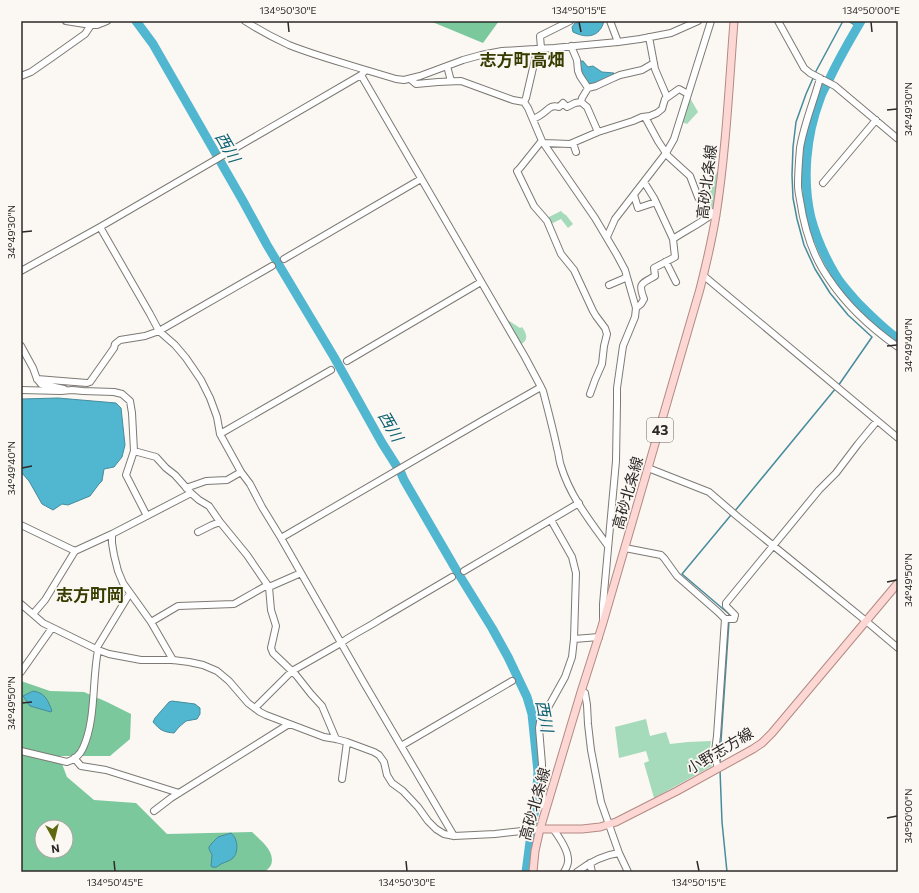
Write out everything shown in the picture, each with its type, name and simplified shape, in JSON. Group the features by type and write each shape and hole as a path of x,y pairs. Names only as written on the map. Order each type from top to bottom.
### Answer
{"main road":[{"name":"高砂北条線","path":"533,872 535,830 547,806 599,637 704,276 716,216 725,135 734,21"},
{"name":"小野志方線","path":"535,830 582,830 609,825 721,767 762,743 898,582"}],"street":[{"path":"66,21 91,26 107,21"},
{"path":"245,21 288,44 315,55 396,79 404,80 482,55 502,51 618,42 648,38 671,33 698,21"},
{"path":"524,102 540,36 570,21"},
{"path":"610,21 618,42"},
{"path":"607,237 615,219 666,153 674,139 710,21"},
{"path":"778,21 804,68 810,73 835,86 898,139"},
{"path":"21,76 31,72 85,34 91,26"},
{"path":"648,38 654,63 667,97"},
{"path":"571,46 577,60 580,76 588,88"},
{"path":"581,102 588,88 620,75 642,70 654,63"},
{"path":"448,66 451,81"},
{"path":"21,271 100,227 361,75 366,70"},
{"path":"361,75 473,266 480,282 525,357 541,387 558,449 560,465 566,481 579,504 608,546"},
{"path":"818,77 800,148 798,186 808,236 817,259 828,278 843,298 882,336 898,347"},
{"path":"410,79 416,84 461,81 513,100 524,102"},
{"path":"543,142 570,144 642,116 645,117 657,113 662,109 665,99 679,89 688,94"},
{"path":"524,102 543,142 596,218 618,255 625,270 636,308 635,317 623,346 616,388 616,461 602,626"},
{"path":"533,119 553,106 560,106 564,103 567,107 581,102 587,107 598,132"},
{"path":"645,117 666,153 690,176 698,197 702,203 716,216"},
{"path":"823,183 876,120"},
{"path":"543,142 517,171 534,206 547,221 561,254 574,270 596,316 605,328 607,334 602,364 590,394"},
{"path":"573,143 576,152"},
{"path":"284,259 421,179"},
{"path":"636,308 644,299 640,289 641,285 655,276 654,268 675,257 672,239 656,202 644,182"},
{"path":"634,196 638,208 656,202"},
{"path":"672,239 702,222 711,215 716,216"},
{"path":"100,227 159,331 175,345 201,380 217,417 220,434 241,472 250,484 262,508 454,836"},
{"path":"664,262 667,264 676,282"},
{"path":"37,379 90,382 114,348 115,344 120,340 145,336 159,331 272,266"},
{"path":"704,276 898,438"},
{"path":"609,285 626,277"},
{"path":"347,361 480,282"},
{"path":"21,346 37,379 41,384 68,390"},
{"path":"220,434 331,370"},
{"path":"280,538 541,387"},
{"path":"21,390 114,392 122,394 126,397 130,401 132,413 134,451 126,475 147,516"},
{"path":"625,548 661,555 677,576 725,619 734,619 735,615 726,606 726,603 877,421"},
{"path":"134,451 156,457 175,475 191,494 209,506 247,555 269,587 271,610 276,626 271,648 272,653 296,675 322,706 336,739"},
{"path":"648,468 709,492 898,648"},
{"path":"186,488 206,481 227,480 241,472"},
{"path":"33,614 45,600 75,551 191,494"},
{"path":"464,571 579,504"},
{"path":"547,806 543,805 539,728 540,722 565,677 572,657 576,573 572,557 551,520"},
{"path":"198,532 220,522"},
{"path":"21,524 75,551"},
{"path":"112,534 112,543 118,571 123,583 151,622 173,660"},
{"path":"151,622 178,606 234,604 264,587 269,587 301,573"},
{"path":"255,708 292,671 452,577"},
{"path":"21,751 67,762 72,761 82,750 88,733 90,721 97,650 130,593"},
{"path":"21,604 43,623 97,650 109,654 141,660 173,660 202,665 217,671 229,681 242,697 266,715 324,737 347,742 374,752 379,755 384,762 387,775 392,783 403,791 436,829 444,834 454,836 535,830"},
{"path":"721,767 715,760 714,754 717,736 725,619"},
{"path":"21,672 52,628"},
{"path":"574,638 599,637"},
{"path":"401,746 512,681"},
{"path":"581,692 586,696 594,768 601,802 619,853 628,872"},
{"path":"154,811 179,793 289,724"},
{"path":"342,779 347,742"},
{"path":"337,757 345,758"},
{"path":"74,758 81,766 106,770 179,793"},
{"path":"554,830 562,841 569,858 568,865 564,872"},
{"path":"577,872 586,865 600,858 609,854 619,853"},
{"path":"590,864 592,872"}],"green space":[{"path":"430,21 499,21 483,43"},
{"path":"689,98 698,112 687,124 682,122"},
{"path":"718,171 714,211 712,211 705,196 709,185"},
{"path":"561,211 573,224 568,228 561,219 551,224 547,218"},
{"path":"506,319 520,328 522,327 525,332 526,339 520,345"},
{"path":"21,681 50,691 84,692 131,714 130,739 110,756 59,756 67,777 94,800 136,803 167,834 252,832 263,842 271,855 271,865 265,872 21,872"},
{"path":"646,719 650,736 666,732 670,744 711,741 708,754 712,766 654,798 644,763 649,761 646,751 619,758 615,727"}],"water":[{"path":"604,21 599,30 592,35 588,36 573,32 572,27 575,23"},
{"path":"848,21 865,21 860,29"},
{"path":"579,61 583,61 588,67 593,66 602,72 614,73 614,75 590,86 581,73"},
{"path":"58,398 116,403 121,408 125,445 122,457 114,467 104,469 102,481 90,496 68,505 62,504 53,510 42,504 29,481 21,472 21,399"},
{"path":"33,691 46,698 52,711 51,712 30,706 23,696"},
{"path":"172,701 195,704 200,708 200,714 197,719 186,721 174,733 162,730 153,722 169,702"},
{"path":"231,833 235,838 237,845 235,855 230,860 217,867 212,867 212,855 209,847 218,837"}],"waterway":[{"name":"西川","path":"136,21 153,44 267,245 334,357 458,573 492,628 527,697 532,714 538,772 536,805 526,872"},
{"path":"815,73 843,21"},
{"path":"861,21 823,91 815,113 811,128 807,158 806,173 808,203 818,240 837,278 860,305 898,339"},
{"path":"814,76 796,122 793,147 793,198 797,219 804,245 815,269 830,293 848,315 872,337 838,386"},
{"path":"734,512 836,388"},
{"path":"729,617 729,614 682,574 731,515"},
{"path":"720,764 729,621"},
{"path":"720,770 722,822 727,872"}],"district":[{"name":"志方町高畑","path":"522,60"},
{"name":"志方町岡","path":"90,595"}]}
